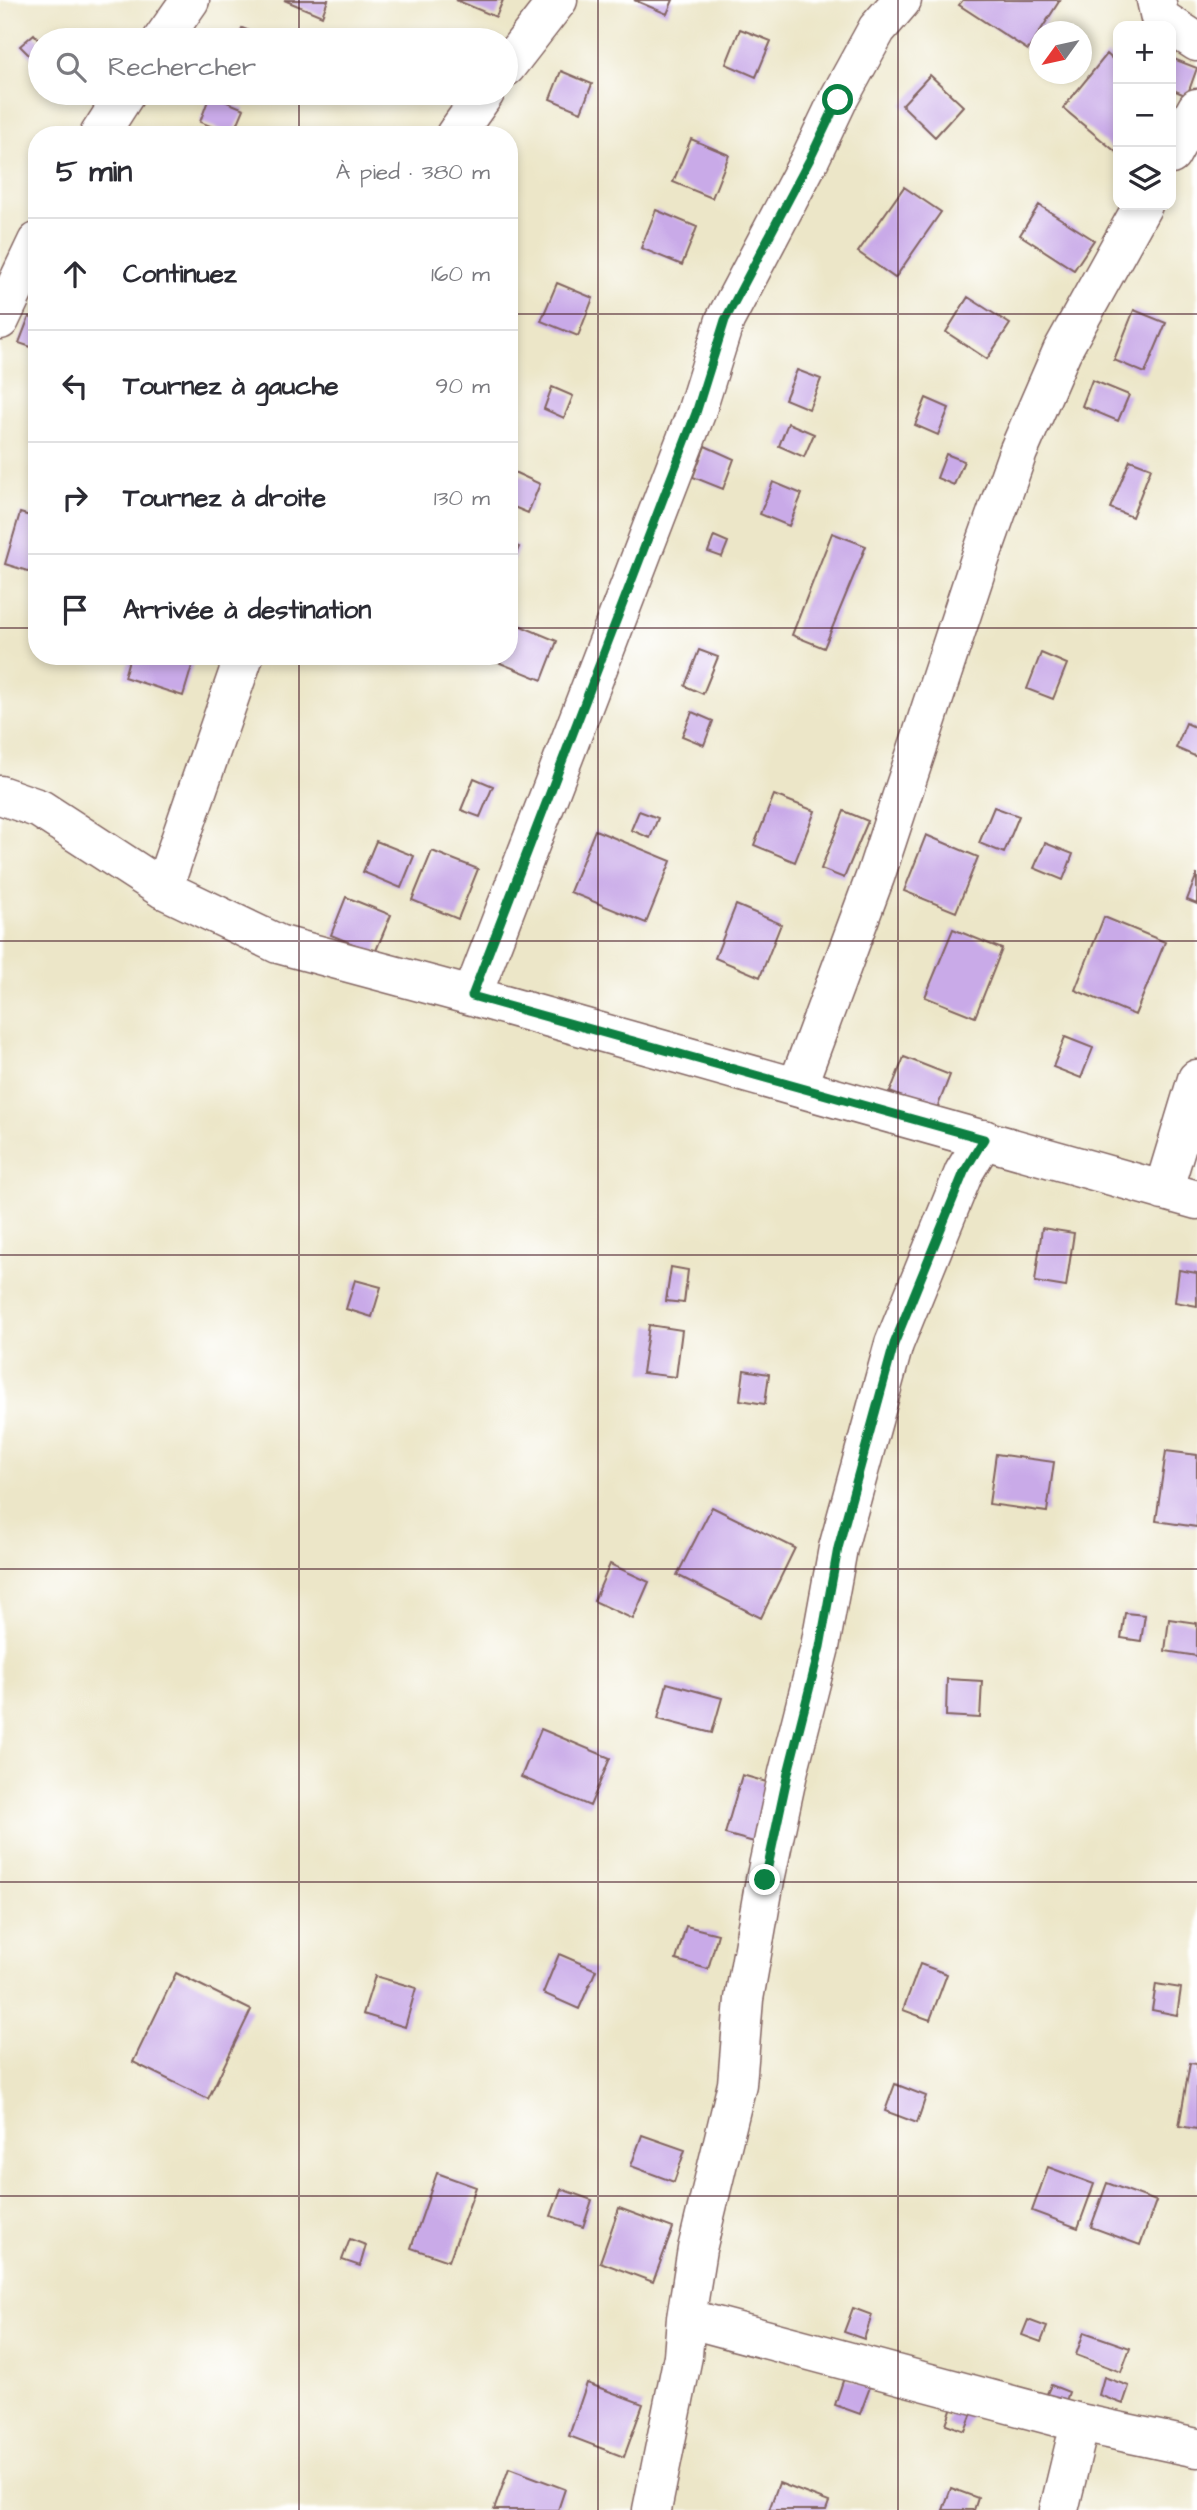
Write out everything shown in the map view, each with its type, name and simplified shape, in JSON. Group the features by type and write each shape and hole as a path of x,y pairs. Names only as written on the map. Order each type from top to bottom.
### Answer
{"street":[{"path":"170,28 190,0"},
{"path":"518,52 558,0"},
{"path":"472,996 696,413 725,320 877,29 902,0"},
{"path":"1156,0 1160,18 1197,42"},
{"path":"105,126 118,105"},
{"path":"462,126 477,105"},
{"path":"1175,147 1197,108"},
{"path":"797,1087 875,877 1018,452 1062,351 1140,210"},
{"path":"0,320 28,262"},
{"path":"163,889 241,665"},
{"path":"0,795 40,809 163,889 278,944 1180,1195 1197,1079"},
{"path":"652,2510 683,2356 697,2249 737,2084 744,1999 765,1880 788,1773 820,1647 838,1548 894,1344 964,1172 984,1139"},
{"path":"686,2318 1080,2423 1197,2448"},
{"path":"1059,2510 1080,2423"}],"building":[{"path":"284,0 328,0 322,16"},
{"path":"456,0 503,0 496,17"},
{"path":"634,0 673,0 667,14"},
{"path":"963,0 1060,0 1047,21 1029,21 1028,50 959,5"},
{"path":"740,29 771,41 756,77 726,64"},
{"path":"28,39 28,54 20,46"},
{"path":"1107,54 1113,59 1113,150 1063,108 1083,84 1092,84 1092,72"},
{"path":"1176,60 1197,68 1187,96 1176,91"},
{"path":"561,71 592,84 581,112 550,99"},
{"path":"930,75 963,106 935,137 902,105"},
{"path":"206,105 234,105 244,109 237,126 210,126 200,122"},
{"path":"691,139 729,155 712,198 673,182"},
{"path":"904,187 941,212 895,278 858,252"},
{"path":"1039,205 1094,240 1074,270 1020,235"},
{"path":"656,210 697,227 682,265 641,248"},
{"path":"557,283 593,298 578,336 541,321"},
{"path":"968,297 1010,324 987,359 946,332"},
{"path":"1134,310 1166,323 1145,373 1114,360"},
{"path":"28,320 28,346 19,343"},
{"path":"797,370 821,379 809,409 785,399"},
{"path":"1092,380 1129,395 1118,421 1082,406"},
{"path":"552,387 573,396 564,418 544,409"},
{"path":"926,398 949,408 938,435 915,425"},
{"path":"788,423 814,434 804,457 779,446"},
{"path":"705,446 734,459 723,489 693,477"},
{"path":"946,454 964,461 954,485 937,478"},
{"path":"1130,460 1151,468 1132,517 1110,508"},
{"path":"518,474 540,484 528,513 518,509"},
{"path":"773,482 802,494 789,526 760,514"},
{"path":"20,513 28,515 28,571 5,564"},
{"path":"832,533 866,546 824,648 792,635"},
{"path":"714,536 728,542 722,557 708,552"},
{"path":"518,625 557,641 542,680 505,665 518,665"},
{"path":"699,650 718,657 703,694 685,686"},
{"path":"1041,653 1067,664 1053,699 1027,689"},
{"path":"127,665 192,665 183,696 124,677"},
{"path":"692,712 713,721 704,745 682,736"},
{"path":"1186,723 1197,728 1197,757 1176,748"},
{"path":"474,778 493,786 480,817 461,810"},
{"path":"774,795 815,811 795,862 754,845"},
{"path":"994,807 1019,816 1004,853 979,843"},
{"path":"639,811 658,818 650,838 631,830"},
{"path":"844,811 868,821 844,878 821,869"},
{"path":"595,830 671,861 646,923 570,892"},
{"path":"926,835 978,857 956,912 904,891"},
{"path":"376,841 414,856 401,888 363,872"},
{"path":"1045,843 1073,854 1063,880 1034,868"},
{"path":"432,851 478,869 458,919 412,900"},
{"path":"1197,874 1197,904 1187,900"},
{"path":"346,897 391,915 375,953 331,935"},
{"path":"736,905 781,924 760,977 715,958"},
{"path":"1104,917 1165,942 1135,1015 1075,990"},
{"path":"953,929 1002,949 975,1017 925,997"},
{"path":"1065,1037 1093,1048 1081,1078 1053,1067"},
{"path":"904,1057 950,1075 936,1111 890,1092"},
{"path":"1042,1228 1074,1233 1066,1287 1035,1282"},
{"path":"671,1267 688,1270 684,1303 666,1301"},
{"path":"1179,1270 1197,1273 1197,1306 1175,1302"},
{"path":"355,1280 381,1287 372,1317 346,1309"},
{"path":"649,1325 682,1330 676,1377 642,1373"},
{"path":"744,1370 769,1374 765,1404 740,1400"},
{"path":"1166,1451 1197,1455 1197,1527 1156,1521"},
{"path":"996,1454 1054,1462 1047,1512 989,1504"},
{"path":"712,1507 795,1548 761,1618 677,1575"},
{"path":"610,1564 649,1582 633,1619 594,1601"},
{"path":"1125,1613 1145,1615 1141,1641 1121,1638"},
{"path":"1169,1619 1197,1623 1197,1656 1165,1651"},
{"path":"947,1679 982,1681 980,1718 946,1716"},
{"path":"667,1683 722,1698 712,1733 658,1719"},
{"path":"541,1729 610,1758 590,1806 521,1777"},
{"path":"742,1775 770,1783 754,1842 725,1834"},
{"path":"686,1926 718,1934 708,1969 676,1960"},
{"path":"559,1954 596,1970 579,2009 543,1993"},
{"path":"920,1964 947,1974 930,2020 903,2010"},
{"path":"176,1973 251,2010 208,2099 133,2062"},
{"path":"375,1976 416,1988 405,2027 363,2014"},
{"path":"1156,1984 1181,1988 1177,2015 1152,2010"},
{"path":"1190,2063 1197,2064 1197,2129 1179,2126"},
{"path":"895,2084 926,2096 917,2123 885,2111"},
{"path":"642,2135 685,2150 674,2182 631,2166"},
{"path":"1048,2167 1094,2184 1078,2228 1032,2211"},
{"path":"437,2173 476,2187 449,2261 411,2248"},
{"path":"1107,2183 1156,2201 1140,2245 1091,2227"},
{"path":"561,2189 592,2200 583,2227 551,2216"},
{"path":"619,2208 673,2228 653,2282 600,2262"},
{"path":"350,2239 366,2245 360,2266 342,2260"},
{"path":"853,2308 872,2315 864,2339 844,2332"},
{"path":"1028,2320 1047,2327 1041,2342 1022,2335"},
{"path":"1084,2332 1130,2348 1121,2372 1076,2355"},
{"path":"1104,2377 1129,2386 1123,2404 1099,2395"},
{"path":"844,2378 870,2387 860,2414 835,2405"},
{"path":"587,2383 643,2404 624,2457 569,2436"},
{"path":"1051,2385 1069,2392 1064,2407 1044,2400"},
{"path":"955,2398 975,2405 965,2431 946,2424"},
{"path":"509,2468 565,2489 558,2510 494,2510"},
{"path":"779,2483 829,2502 826,2510 769,2510"},
{"path":"951,2488 978,2498 974,2510 943,2510"}],"route":[{"path":"765,1880 788,1773 820,1647 838,1548 894,1344 964,1172 984,1139 472,996 540,823 610,632 671,480 696,413 725,320 838,100"}]}
